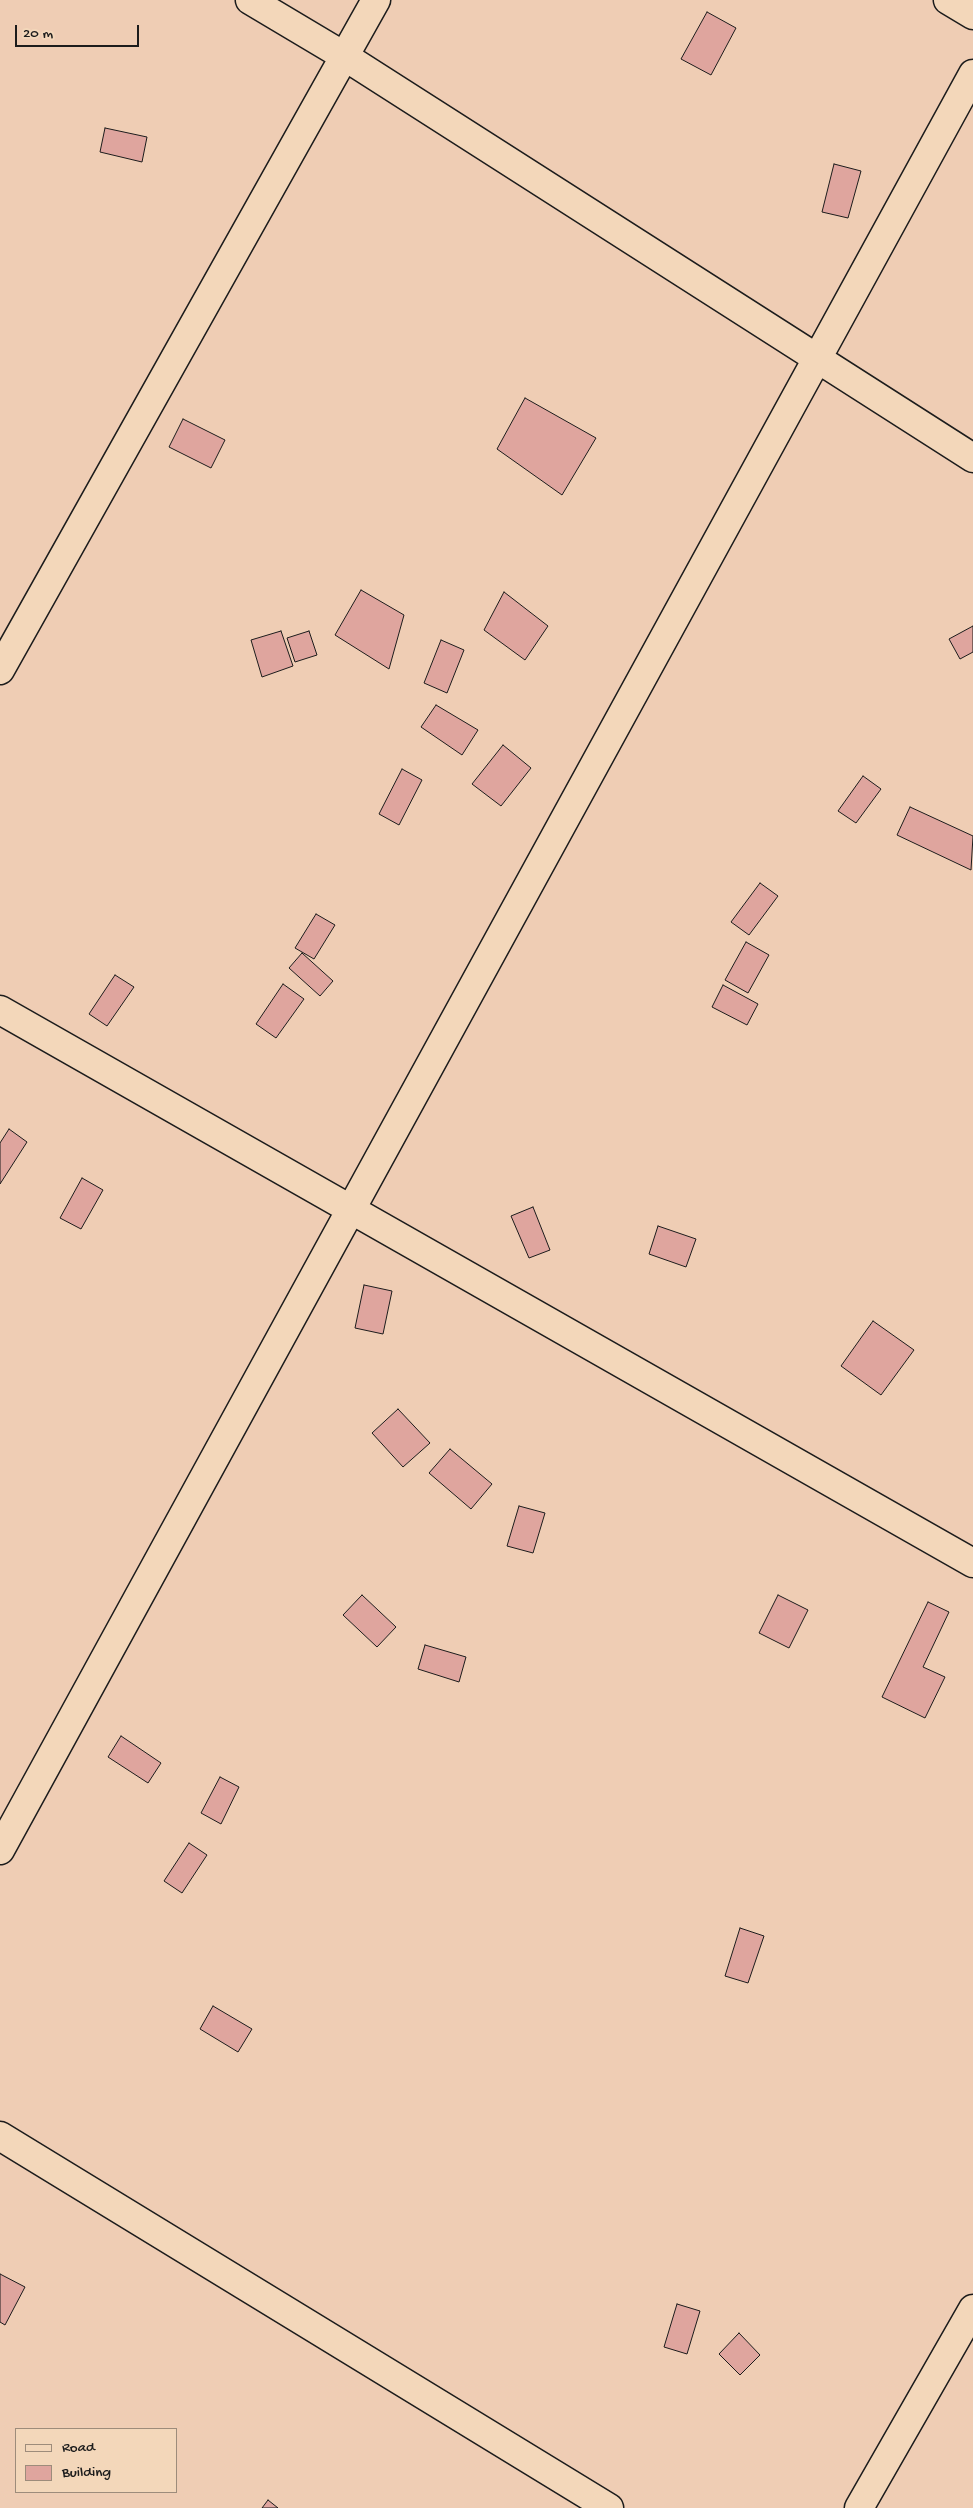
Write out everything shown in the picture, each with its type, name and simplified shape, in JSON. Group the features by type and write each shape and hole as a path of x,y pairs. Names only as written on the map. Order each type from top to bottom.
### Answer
{"street":[{"path":"250,0 344,56 973,458"},
{"path":"0,670 376,0"},
{"path":"948,0 973,15"},
{"path":"0,1850 973,74"},
{"path":"0,1010 973,1563"},
{"path":"0,2136 609,2508"},
{"path":"859,2508 973,2309"}],"building":[{"path":"707,12 736,28 711,75 681,59"},
{"path":"105,128 147,137 142,162 100,152"},
{"path":"834,164 861,171 848,218 822,212"},
{"path":"525,398 596,438 562,495 497,449"},
{"path":"183,419 225,440 211,468 169,447"},
{"path":"361,590 404,615 389,669 335,635"},
{"path":"504,592 548,626 525,660 484,630"},
{"path":"973,626 973,652 960,659 949,639"},
{"path":"281,631 293,666 262,677 251,640"},
{"path":"309,631 317,655 295,662 287,638"},
{"path":"441,640 464,650 447,693 424,683"},
{"path":"436,705 478,730 462,755 421,727"},
{"path":"503,745 531,768 501,806 472,784"},
{"path":"402,769 422,780 399,825 379,814"},
{"path":"863,776 881,789 856,823 838,811"},
{"path":"910,807 973,836 971,870 897,835"},
{"path":"760,883 778,896 749,935 731,922"},
{"path":"316,914 335,925 314,959 295,948"},
{"path":"746,942 769,955 748,993 725,980"},
{"path":"302,953 333,981 320,996 289,968"},
{"path":"115,975 134,987 107,1026 89,1014"},
{"path":"283,984 304,999 276,1038 256,1024"},
{"path":"723,985 758,1004 747,1025 712,1007"},
{"path":"9,1129 27,1142 0,1184 0,1143"},
{"path":"82,1178 103,1190 81,1229 60,1218"},
{"path":"533,1207 550,1250 529,1258 511,1216"},
{"path":"658,1226 696,1239 686,1267 649,1254"},
{"path":"364,1285 392,1291 383,1334 355,1328"},
{"path":"873,1321 914,1350 881,1395 841,1366"},
{"path":"398,1409 430,1443 403,1467 372,1433"},
{"path":"450,1449 492,1484 471,1509 429,1473"},
{"path":"519,1506 545,1513 533,1553 507,1546"},
{"path":"362,1595 396,1627 377,1647 343,1615"},
{"path":"778,1595 808,1610 789,1648 759,1633"},
{"path":"928,1602 949,1612 923,1667 945,1677 925,1718 882,1697"},
{"path":"425,1645 466,1657 459,1682 418,1669"},
{"path":"121,1736 161,1763 148,1783 108,1757"},
{"path":"220,1777 239,1787 221,1824 201,1813"},
{"path":"189,1843 207,1855 182,1893 164,1881"},
{"path":"740,1928 764,1936 748,1983 725,1976"},
{"path":"213,2006 252,2029 238,2052 200,2029"},
{"path":"0,2274 25,2287 5,2325 0,2322"},
{"path":"677,2304 700,2311 687,2354 664,2347"},
{"path":"739,2333 760,2355 740,2375 719,2354"},
{"path":"268,2500 278,2508 262,2508"}]}
